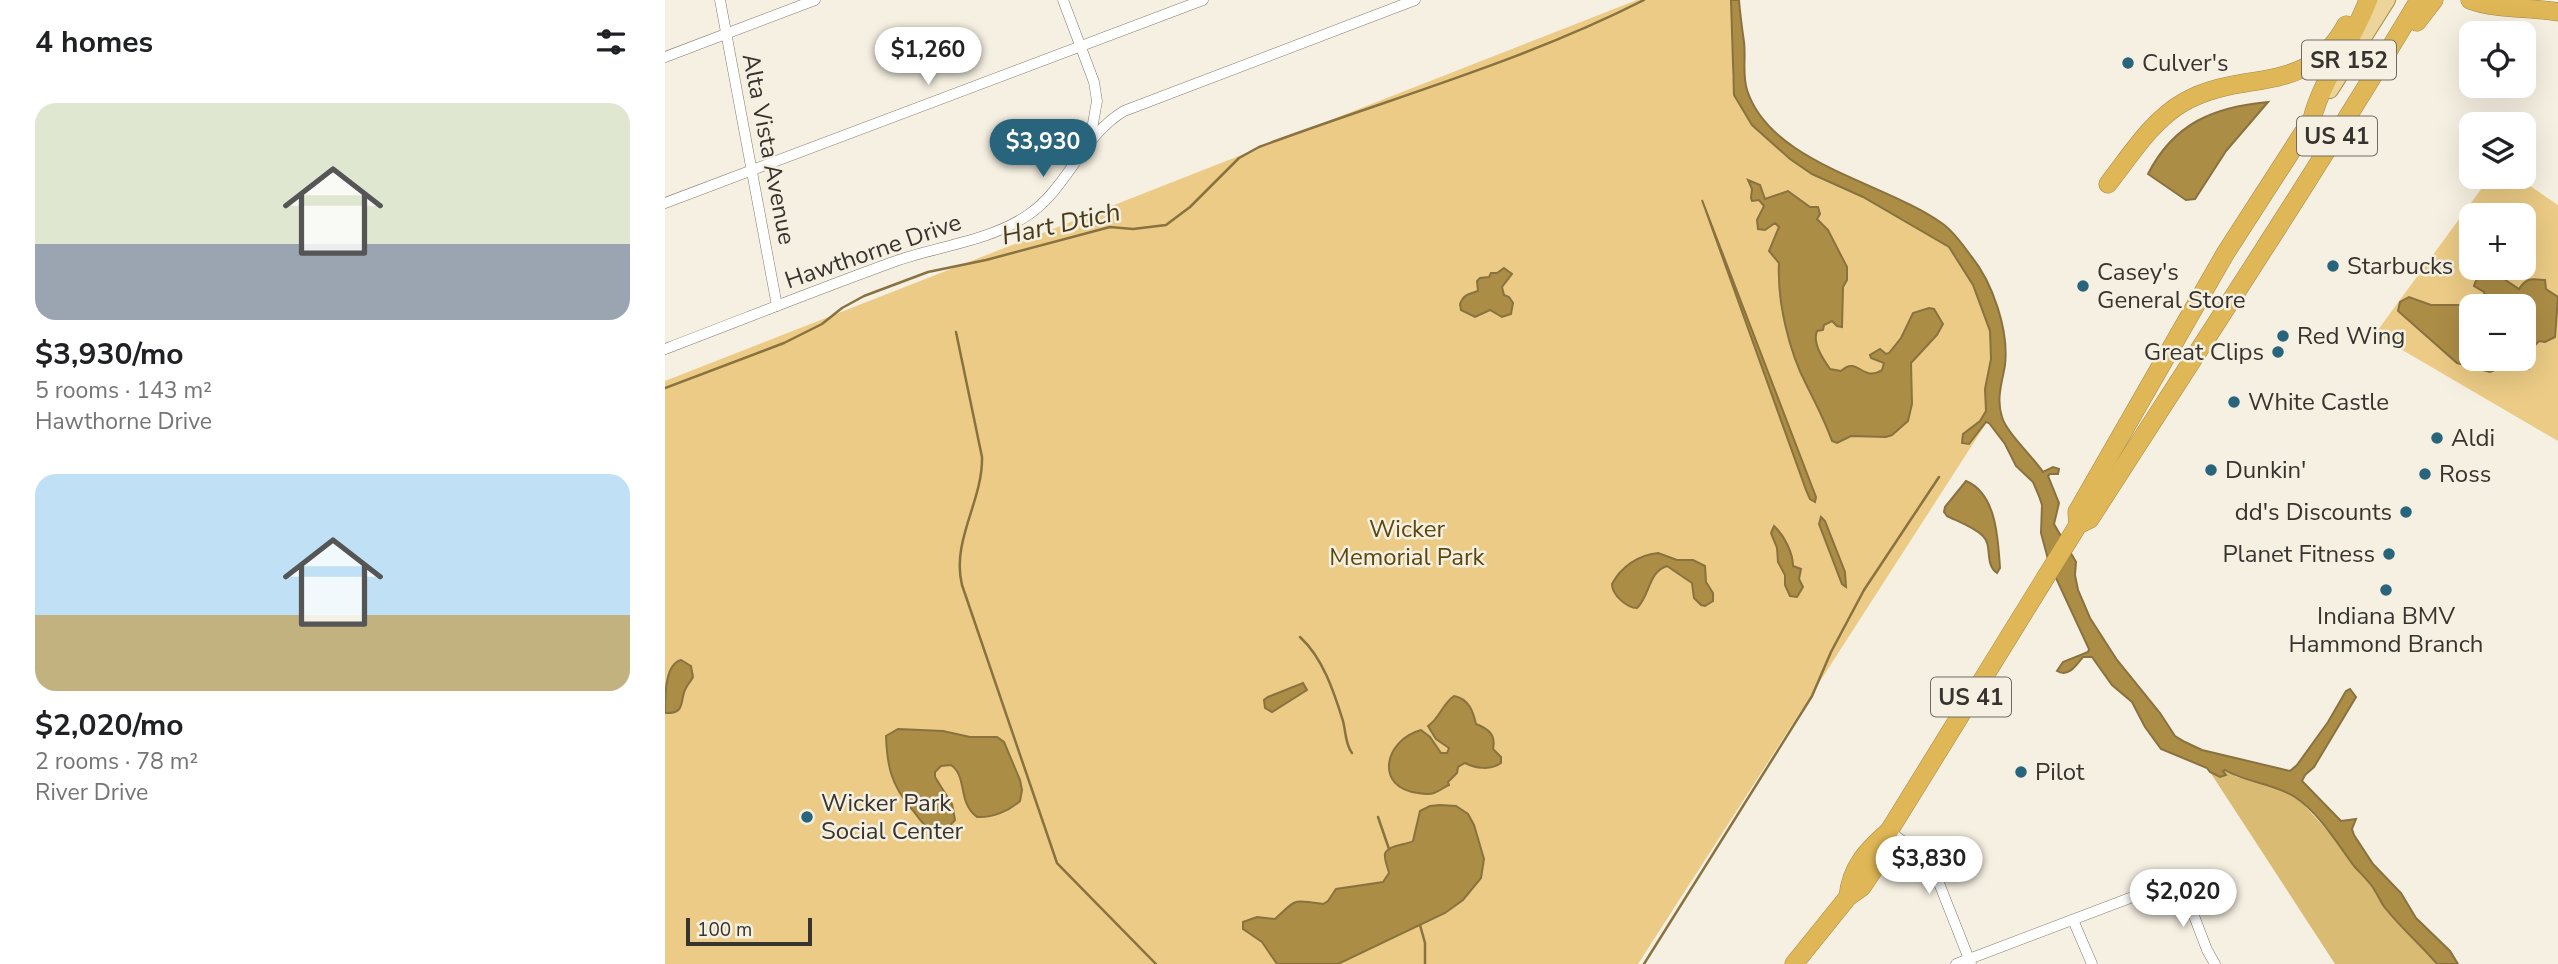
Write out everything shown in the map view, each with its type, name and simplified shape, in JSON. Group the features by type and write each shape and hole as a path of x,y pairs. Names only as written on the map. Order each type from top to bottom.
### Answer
{"highway":[{"path":"2108,184 2151,130 2183,102 2207,92 2295,74 2319,59 2338,39 2359,0"},
{"name":"US 41","path":"2078,525 2077,512 2225,254 2312,119 2318,96 2357,29 2368,0"},
{"name":"US 41","path":"1794,964 1848,897 1850,880 1869,849 1889,831 2078,525 2090,519 2205,344 2355,107 2419,0"},
{"path":"2355,107 2372,88 2434,0"},
{"path":"2470,0 2494,6 2558,12"}],"main road":[{"name":"SR 152","path":"2312,119 2387,0"}],"street":[{"name":"Alta Vista Avenue","path":"720,0 778,306"},
{"path":"665,57 815,0"},
{"path":"1063,0 1081,46 1097,101 1090,141"},
{"path":"665,203 1203,0"},
{"name":"Hawthorne Drive","path":"665,349 894,261 980,237 1013,223 1040,205 1074,166 1090,141 1114,117 1124,111 1412,1"},
{"path":"1889,831 1915,850 1933,868 1970,962"},
{"path":"1956,964 1970,962 2181,879 2207,950 2215,964"},
{"path":"2073,920 2092,964"}],"green space":[{"name":"Wicker Memorial Park","path":"1637,0 1731,0 1732,77 1752,125 1790,159 1812,174 1862,197 1949,247 1963,267 1981,303 1990,331 1991,359 1985,389 1987,422 1638,964 665,964 665,381"},
{"path":"2481,189 2535,189 2558,205 2558,441 2375,334 2459,219 2459,280 2536,280 2536,203 2471,203"}],"shaded area":[{"path":"1731,0 1739,0 1747,90 1760,115 1780,136 1804,154 1919,209 1943,224 1979,267 1992,293 2002,323 2006,352 2000,397 2002,417 2009,430 2043,472 2053,467 2059,469 2058,474 2048,476 2059,503 2054,524 2076,562 2078,590 2090,618 2117,660 2175,736 2202,750 2290,771 2297,765 2328,722 2346,691 2350,689 2356,697 2314,767 2302,781 2341,821 2356,819 2352,829 2354,835 2373,864 2401,893 2416,918 2450,951 2458,964 2437,964 2386,909 2371,884 2320,820 2295,797 2225,770 2223,771 2226,775 2220,777 2207,768 2161,749 2132,702 2112,685 2092,657 2083,657 2065,673 2057,671 2063,662 2088,652 2089,649 2049,563 2041,533 2042,505 2039,496 2033,482 2016,466 2005,444 1989,423 1986,422 1969,444 1962,443 1963,434 1980,421 1986,411 1985,389 1991,359 1990,331 1973,285 1949,247 1863,197 1812,174 1790,159 1752,125 1734,95"},
{"path":"2268,102 2226,151 2195,199 2186,200 2148,174 2170,142 2197,121 2230,108"},
{"path":"1748,180 1760,185 1765,199 1788,191 1810,207 1818,207 1820,214 1817,219 1828,230 1847,267 1847,280 1843,287 1842,327 1832,321 1824,325 1823,330 1817,331 1816,336 1819,351 1830,369 1841,371 1852,366 1870,373 1882,370 1884,363 1871,358 1870,355 1880,349 1886,354 1889,353 1901,338 1913,313 1934,309 1943,324 1937,335 1911,363 1912,404 1908,421 1892,435 1851,436 1837,443 1832,441 1801,373 1785,326 1779,263 1769,251 1779,227 1775,223 1765,230 1758,229 1757,220 1764,206 1759,200 1752,201 1752,189"},
{"path":"1702,200 1816,497 1815,502 1810,499 1806,490"},
{"path":"1504,268 1512,274 1502,287 1504,295 1513,303 1511,314 1502,317 1490,310 1475,317 1461,310 1463,298 1478,291 1477,281 1480,278 1489,277 1491,273 1497,273"},
{"path":"2477,280 2506,280 2519,289 2524,282 2545,280 2546,289 2558,297 2555,337 2536,344 2536,294 2484,294 2474,286"},
{"path":"2409,297 2431,305 2459,305 2459,364 2398,311 2400,302"},
{"path":"1966,481 1976,487 1990,507 1998,544 2000,568 1997,573 1991,565 1988,545 1983,536 1944,512"},
{"path":"1821,517 1845,572 1846,587 1842,584 1819,524"},
{"path":"1774,526 1787,544 1793,566 1801,569 1799,579 1803,587 1797,597 1790,596 1785,585 1785,575 1778,562 1777,548 1771,533"},
{"path":"1658,553 1677,560 1693,560 1705,566 1706,582 1713,593 1713,601 1705,606 1701,605 1694,598 1692,583 1667,566 1656,573 1637,608 1621,600 1614,592 1612,584 1616,578 1625,567 1637,559"},
{"path":"681,660 691,666 693,677 679,709 665,713 669,674 672,667"},
{"path":"1303,683 1307,690 1272,712 1265,708 1264,700 1268,697"},
{"path":"1454,696 1467,703 1476,724 1491,733 1493,749 1501,757 1501,763 1483,768 1465,763 1458,767 1457,773 1448,782 1449,785 1432,794 1404,789 1390,774 1392,753 1408,735 1421,730 1430,737 1441,753 1447,753 1449,748 1436,739 1428,726"},
{"path":"898,729 943,731 970,737 997,737 1004,742 1020,780 1020,801 1000,813 977,817 967,804 956,770 951,765 941,766 935,772 935,777 952,804 955,820 946,830 928,827 904,799 891,774 886,736"},
{"path":"2222,771 2237,777 2270,784 2294,796 2305,806 2337,841 2398,923 2437,964 2335,964 2210,772 2220,777 2225,774"},
{"path":"1440,805 1456,806 1468,814 1484,859 1481,878 1463,900 1445,913 1338,964 1277,964 1262,942 1243,929 1243,922 1257,917 1275,919 1296,902 1323,904 1336,889 1383,882 1389,873 1386,851 1413,841 1420,811"}],"waterway":[{"name":"Hart Dtich","path":"665,388 784,343 822,324 842,308 864,296 928,272 986,260 1110,227 1133,229 1166,225 1190,207 1239,158 1259,147 1503,61 1644,0"},
{"path":"956,332 982,457 978,489 961,553 962,585 1057,863 1156,964"},
{"path":"1644,964 1812,696 1831,652 1864,590 1939,477"},
{"path":"1300,637 1327,676 1352,753"},
{"path":"1378,817 1389,849"},
{"path":"1420,925 1425,943 1425,964"}],"place":[{"name":"Culver's","path":"2128,63"},
{"name":"Starbucks","path":"2333,266"},
{"name":"Casey's General Store","path":"2083,286"},
{"name":"Red Wing","path":"2283,336"},
{"name":"Great Clips","path":"2278,352"},
{"name":"White Castle","path":"2234,402"},
{"name":"Aldi","path":"2437,438"},
{"name":"Dunkin'","path":"2211,470"},
{"name":"Ross","path":"2425,474"},
{"name":"dd's Discounts","path":"2406,512"},
{"name":"Planet Fitness","path":"2389,554"},
{"name":"Indiana BMV Hammond Branch","path":"2386,590"},
{"name":"Pilot","path":"2021,772"},
{"name":"Wicker Park Social Center","path":"807,817"}]}
